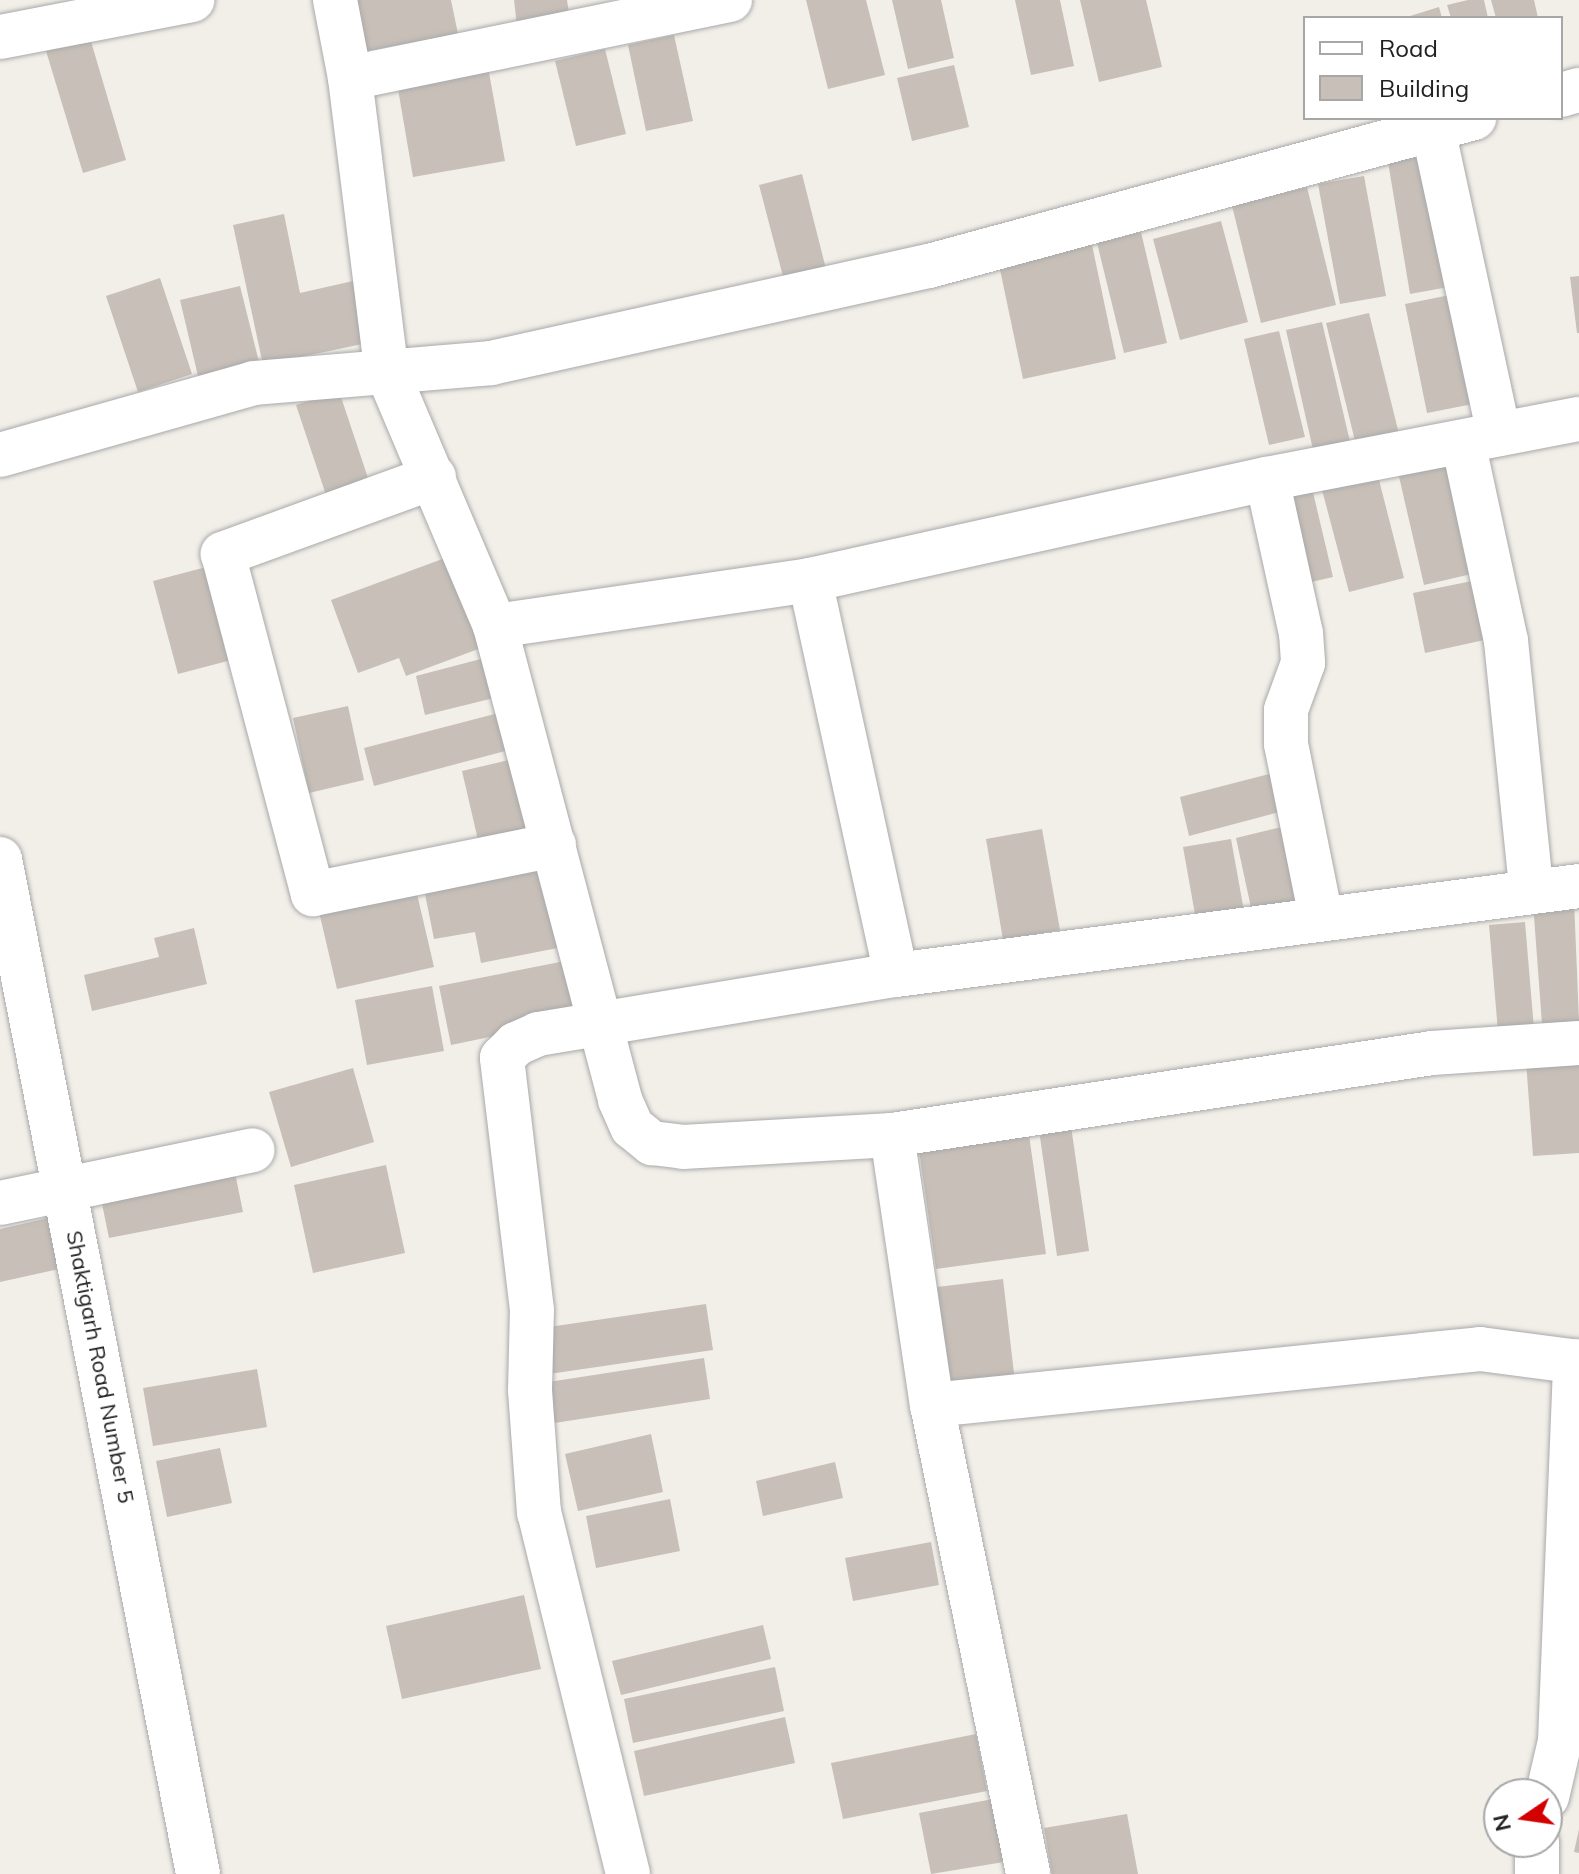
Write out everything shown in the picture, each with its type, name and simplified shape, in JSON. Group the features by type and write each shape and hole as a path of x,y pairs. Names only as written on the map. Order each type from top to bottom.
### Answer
{"street":[{"path":"0,37 114,9 192,0"},
{"path":"335,0 350,78 386,369 495,626 603,1026 620,1100 632,1127 652,1143 683,1147 892,1135 1432,1053 1579,1043"},
{"path":"350,78 730,0"},
{"path":"0,455 254,383 386,369 491,363 929,266 1467,120"},
{"path":"1433,129 1481,438 1506,641 1531,889"},
{"path":"495,626 810,580 1267,479 1579,419"},
{"path":"434,477 223,554 313,894 554,845"},
{"path":"1267,479 1301,633 1303,663 1286,710 1286,744 1321,917"},
{"path":"810,580 896,975"},
{"name":"Shaktigarh Road Number 5","path":"0,859 198,1874"},
{"path":"628,1874 539,1513 530,1390 532,1310 502,1081 502,1058 516,1044 538,1034 603,1026 896,975 1531,889 1579,886"},
{"path":"892,1135 932,1405 1028,1874"},
{"path":"0,1203 253,1150"},
{"path":"932,1405 1480,1349 1577,1361 1560,1741 1551,1778"}],"building":[{"path":"341,0 451,0 458,34 350,54"},
{"path":"514,0 567,0 570,20 517,26"},
{"path":"806,0 866,0 885,75 828,89"},
{"path":"892,0 941,0 954,58 908,69"},
{"path":"1015,0 1060,0 1074,66 1031,75"},
{"path":"1080,0 1146,0 1162,67 1099,82"},
{"path":"1484,0 1488,16 1450,16 1447,5"},
{"path":"1491,0 1534,0 1538,16 1495,16"},
{"path":"1439,7 1441,16 1410,16"},
{"path":"674,35 693,121 646,131 628,45"},
{"path":"90,38 126,160 83,173 46,51"},
{"path":"605,49 626,134 576,146 555,61"},
{"path":"954,65 969,127 912,141 897,78"},
{"path":"488,67 505,161 413,177 397,83"},
{"path":"1432,155 1454,286 1410,294 1388,162"},
{"path":"802,174 827,273 785,284 759,185"},
{"path":"1364,176 1386,296 1340,304 1318,184"},
{"path":"1307,187 1336,305 1261,323 1232,206"},
{"path":"284,214 300,293 353,281 367,343 263,365 233,225"},
{"path":"1221,221 1248,322 1180,340 1153,239"},
{"path":"1141,232 1167,343 1124,353 1097,243"},
{"path":"1091,240 1116,359 1023,379 998,260"},
{"path":"1579,276 1579,333 1577,333 1570,277"},
{"path":"160,278 192,374 138,392 106,296"},
{"path":"240,286 259,362 198,376 180,300"},
{"path":"1450,295 1473,404 1427,413 1405,304"},
{"path":"1369,313 1400,438 1357,449 1326,323"},
{"path":"1322,322 1351,446 1314,454 1286,330"},
{"path":"1279,331 1305,437 1269,445 1244,339"},
{"path":"339,391 372,490 329,504 296,405"},
{"path":"1448,455 1476,573 1424,585 1397,468"},
{"path":"1377,472 1404,578 1349,592 1321,486"},
{"path":"1312,488 1333,577 1294,586 1273,498"},
{"path":"456,554 489,645 406,676 399,658 358,673 331,600"},
{"path":"214,565 239,658 178,674 153,581"},
{"path":"1477,580 1489,639 1425,653 1413,593"},
{"path":"496,655 506,695 425,715 416,676"},
{"path":"348,706 364,780 309,793 293,718"},
{"path":"510,710 520,747 374,786 364,748"},
{"path":"526,756 545,839 481,853 462,771"},
{"path":"1273,773 1283,811 1189,836 1180,797"},
{"path":"1290,825 1307,905 1253,917 1236,838"},
{"path":"1042,829 1060,930 1003,940 986,839"},
{"path":"1231,839 1244,911 1196,920 1183,847"},
{"path":"550,854 568,946 481,963 475,932 434,939 422,879"},
{"path":"414,881 434,967 337,989 317,903"},
{"path":"1574,900 1579,1021 1542,1024 1533,903"},
{"path":"1525,922 1534,1029 1498,1032 1489,925"},
{"path":"194,928 207,984 92,1011 84,975 159,957 154,938"},
{"path":"575,959 587,1017 451,1045 439,986"},
{"path":"432,986 444,1051 367,1065 355,1000"},
{"path":"1579,1057 1579,1153 1533,1156 1526,1061"},
{"path":"353,1068 374,1142 291,1167 269,1092"},
{"path":"1071,1126 1089,1251 1057,1256 1039,1130"},
{"path":"1029,1135 1046,1254 936,1269 919,1150"},
{"path":"386,1165 405,1253 313,1273 294,1185"},
{"path":"234,1168 243,1212 109,1238 100,1194"},
{"path":"57,1216 68,1267 0,1282 0,1229"},
{"path":"1003,1279 1015,1382 949,1390 937,1287"},
{"path":"706,1304 713,1350 549,1374 542,1328"},
{"path":"704,1358 710,1399 548,1424 542,1383"},
{"path":"257,1369 267,1427 153,1446 143,1388"},
{"path":"651,1434 663,1492 578,1511 565,1454"},
{"path":"220,1448 232,1503 167,1517 156,1461"},
{"path":"835,1462 843,1498 763,1516 756,1481"},
{"path":"670,1499 680,1551 596,1568 586,1516"},
{"path":"931,1542 939,1585 853,1601 845,1558"},
{"path":"524,1595 541,1669 402,1699 386,1626"},
{"path":"763,1625 771,1659 621,1695 612,1661"},
{"path":"775,1667 784,1711 633,1743 624,1699"},
{"path":"785,1717 795,1763 644,1796 634,1751"},
{"path":"976,1734 987,1791 843,1819 831,1763"},
{"path":"993,1799 1004,1862 931,1874 919,1813"},
{"path":"1127,1814 1138,1874 1052,1874 1044,1828"},
{"path":"1579,1829 1579,1853 1574,1852"}]}
